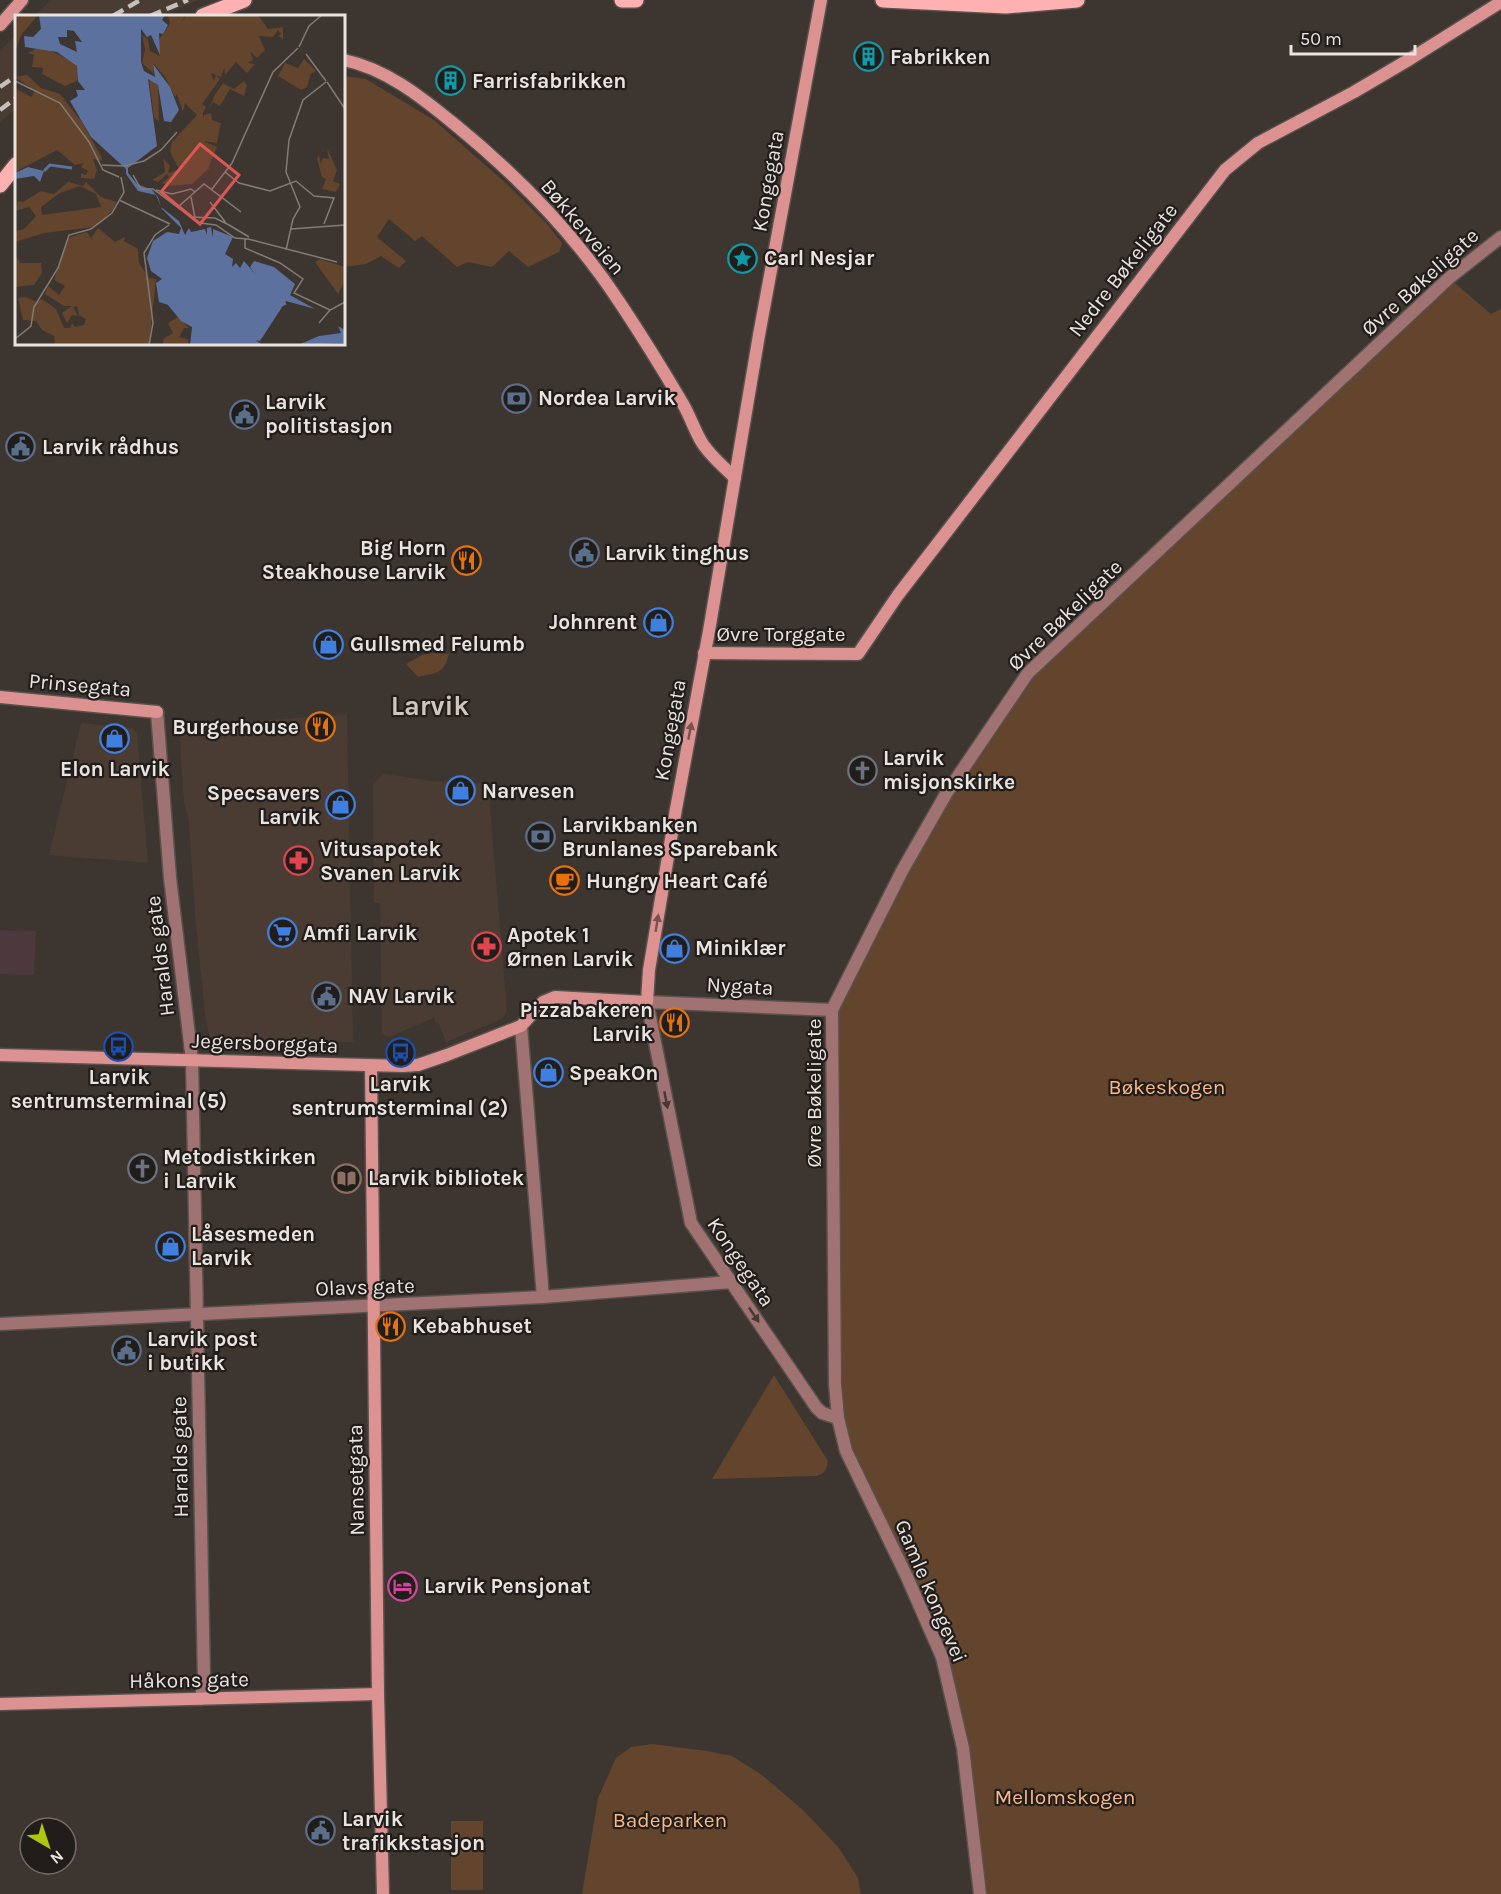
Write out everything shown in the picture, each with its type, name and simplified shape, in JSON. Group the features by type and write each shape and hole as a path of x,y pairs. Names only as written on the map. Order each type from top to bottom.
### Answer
{"main road":[{"path":"0,25 22,0"},
{"path":"206,15 245,0"},
{"path":"622,0 636,0"},
{"name":"Kongegata","path":"647,1002 649,970 676,809 759,335 821,0"},
{"path":"883,0 1006,6 1077,0"},
{"name":"Nedre Bøkeligate","path":"858,654 898,595 1225,170 1258,143 1354,92 1501,2"},
{"name":"Bøkkerveien","path":"345,60 385,74 410,90 494,156 547,209 590,260 620,302 684,406 702,443 735,478"},
{"path":"0,184 15,166"},
{"name":"Øvre Torggate","path":"704,653 858,654"},
{"name":"Prinsegata","path":"0,697 156,712"},
{"path":"521,1026 543,1002 555,997 647,1002"},
{"name":"Jegersborggata","path":"0,1055 403,1066 418,1065 521,1026"},
{"name":"Nansetgata","path":"371,1066 378,1694 383,1894"},
{"name":"Håkons gate","path":"0,1704 378,1694"}],"street":[{"name":"Øvre Bøkeligate","path":"838,1418 835,1384 832,1010 902,871 930,821 1028,673 1449,278 1501,237"},
{"name":"Haralds gate","path":"156,712 170,878 192,1060 204,1680 201,1699"},
{"name":"Nygata","path":"647,1002 832,1010"},
{"name":"Kongegata","path":"647,1002 691,1223 816,1407 822,1413 838,1418"},
{"path":"521,1026 543,1297"},
{"name":"Olavs gate","path":"0,1324 543,1297 731,1282"},
{"name":"Gamle kongevei","path":"838,1418 846,1451 907,1577 942,1657 963,1748 980,1894"}],"shaded area":[{"path":"51,0 199,0 163,15 36,15"},
{"path":"15,36 15,110 0,122 0,51"},
{"name":"Amfi Larvik","path":"347,714 353,1042 272,1043 213,1040 209,1035 205,1014 189,822 184,803 179,727"},
{"path":"81,723 132,728 137,733 148,863 49,855"},
{"path":"384,774 433,781 488,783 507,1011 502,1019 446,1042 434,1018 389,1037 382,1034 380,903 374,903 373,784"},
{"path":"0,930 36,931 34,975 0,974"}],"green space":[{"path":"345,76 366,79 434,120 508,185 547,224 562,243 559,252 528,267 509,251 492,267 468,262 457,267 422,236 415,241 389,219 377,237 406,261 399,268 381,256 366,264 345,267"},
{"name":"Bøkeskogen","path":"1449,278 1491,314 1501,309 1501,1894 980,1894 963,1748 942,1657 838,1418 832,1010 902,871 1028,673"},
{"path":"449,654 445,665 438,672 418,677 406,664 422,655"},
{"path":"774,1375 828,1461 825,1470 817,1476 712,1479"},
{"name":"Badeparken","path":"652,1744 732,1756 762,1775 803,1810 839,1848 858,1878 861,1894 582,1894 598,1798 616,1758 631,1747"},
{"path":"451,1821 483,1821 483,1890 451,1890"}],"railway":[{"path":"115,15 140,0"},
{"path":"152,15 188,0"},
{"path":"0,87 15,77"},
{"path":"0,110 15,99"}],"place":[{"name":"Fabrikken","path":"869,57"},
{"name":"Farrisfabrikken","path":"451,81"},
{"name":"Carl Nesjar","path":"743,258"},
{"name":"Nordea Larvik","path":"517,398"},
{"name":"Larvik politistasjon","path":"244,414"},
{"name":"Larvik rådhus","path":"21,447"},
{"name":"Larvik tinghus","path":"584,553"},
{"name":"Big Horn Steakhouse Larvik","path":"467,560"},
{"name":"Johnrent","path":"658,622"},
{"name":"Gullsmed Felumb","path":"329,644"},
{"name":"Burgerhouse","path":"320,727"},
{"name":"Elon Larvik","path":"115,738"},
{"name":"Larvik misjonskirke","path":"862,770"},
{"name":"Narvesen","path":"461,791"},
{"name":"Specsavers Larvik","path":"341,805"},
{"name":"Larvikbanken Brunlanes Sparebank","path":"541,837"},
{"name":"Vitusapotek Svanen Larvik","path":"299,861"},
{"name":"Hungry Heart Café","path":"565,881"},
{"name":"Amfi Larvik","path":"282,933"},
{"name":"Apotek 1 Ørnen Larvik","path":"486,947"},
{"name":"Miniklær","path":"674,948"},
{"name":"NAV Larvik","path":"327,996"},
{"name":"Pizzabakeren Larvik","path":"674,1022"},
{"name":"Larvik sentrumsterminal (5)","path":"119,1046"},
{"name":"Larvik sentrumsterminal (2)","path":"400,1053"},
{"name":"SpeakOn","path":"548,1073"},
{"name":"Metodistkirken i Larvik","path":"142,1169"},
{"name":"Larvik bibliotek","path":"347,1178"},
{"name":"Låsesmeden Larvik","path":"170,1246"},
{"name":"Kebabhuset","path":"391,1326"},
{"name":"Larvik post i butikk","path":"126,1351"},
{"name":"Larvik Pensjonat","path":"403,1586"},
{"name":"Larvik trafikkstasjon","path":"321,1831"}],"district":[{"name":"Larvik","path":"430,706"}],"park label":[{"name":"Mellomskogen","path":"1065,1797"}]}
